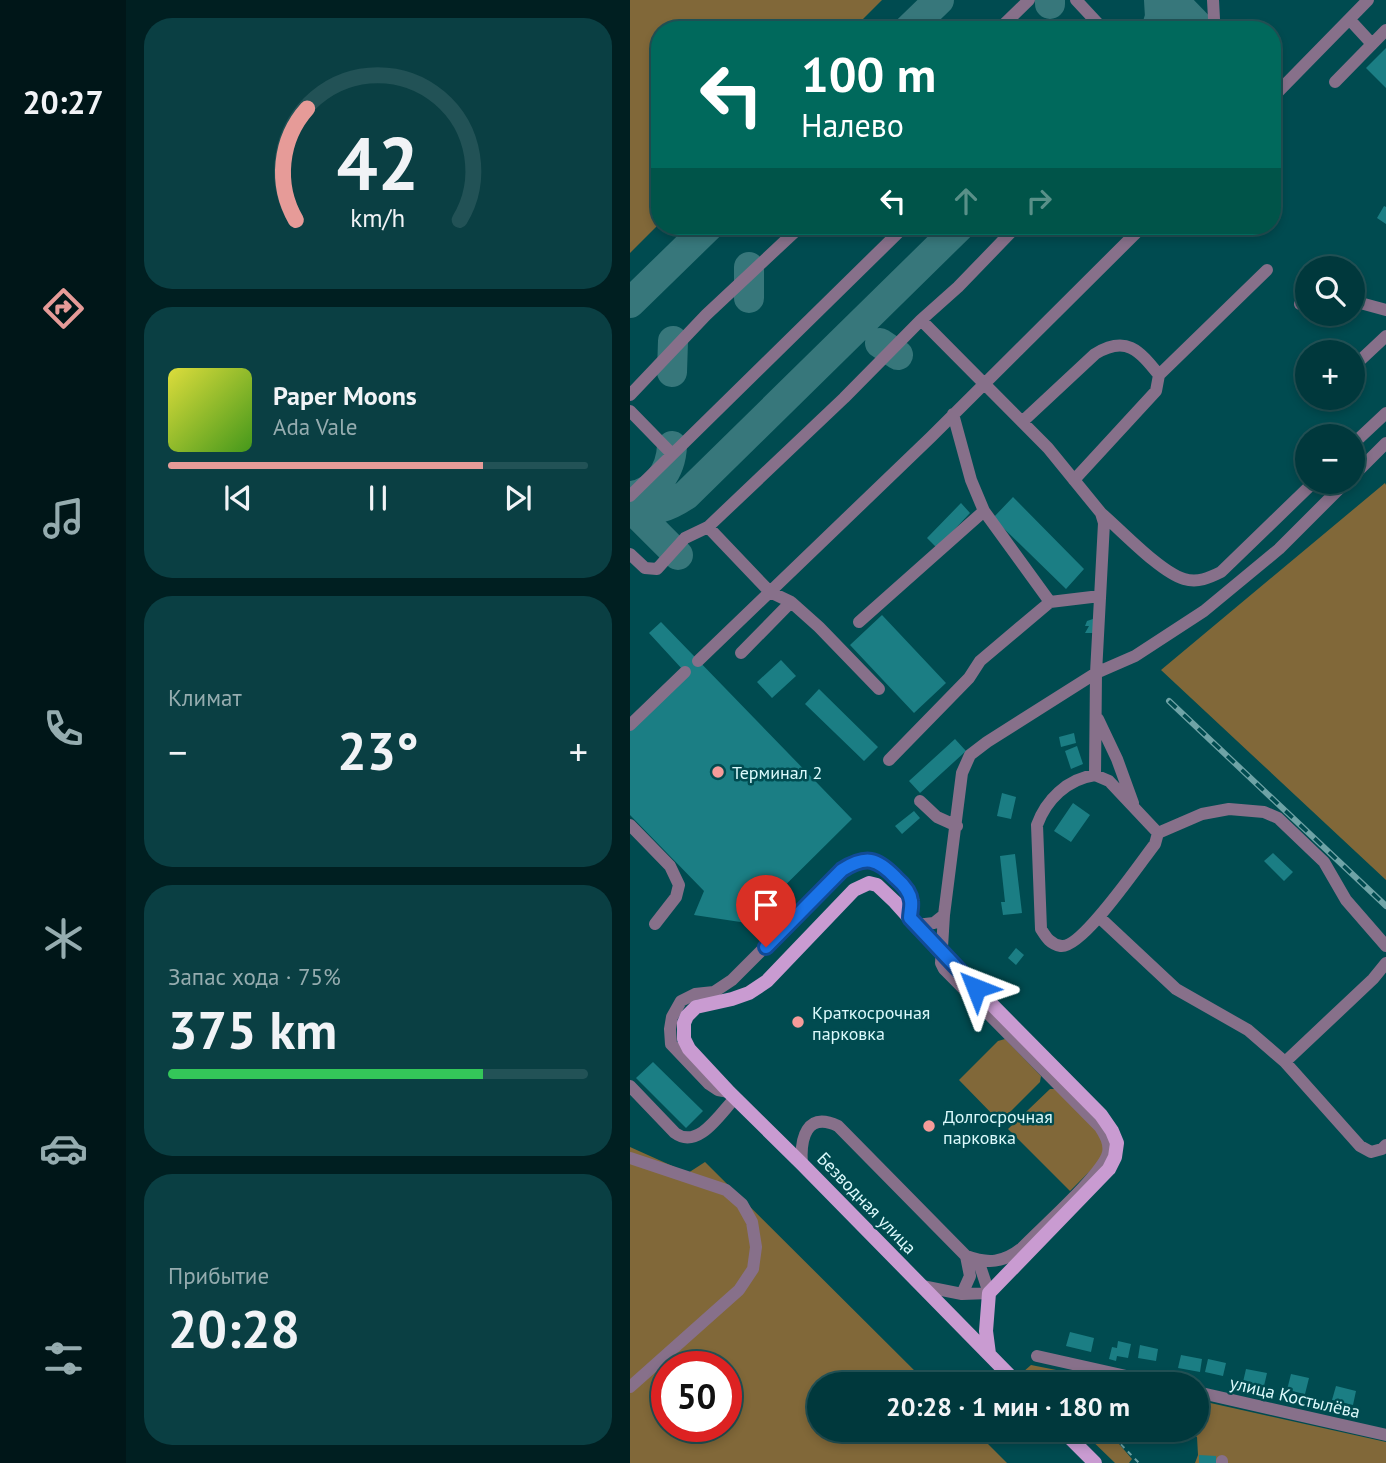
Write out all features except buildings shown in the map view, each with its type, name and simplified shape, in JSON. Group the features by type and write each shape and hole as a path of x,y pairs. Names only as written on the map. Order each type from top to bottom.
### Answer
{"main road":[{"name":"Безводная улица","path":"913,922 877,886 862,884 767,981 749,993 691,1010 684,1023 684,1039 689,1049 732,1095 1006,1372"},
{"path":"913,922 1101,1115 1117,1143 1115,1157 1098,1182 989,1293 986,1331 989,1354"},
{"path":"1074,1442 1094,1463"}],"street":[{"path":"1007,21 1029,0"},
{"path":"1076,0 1096,21"},
{"path":"1213,0 1214,21"},
{"path":"1281,89 1368,0"},
{"path":"1350,20 1372,44"},
{"path":"1335,82 1386,30"},
{"path":"630,395 706,315 790,235"},
{"path":"630,496 896,235"},
{"path":"630,554 645,568 657,569 685,538 708,527 958,287 1008,235"},
{"path":"698,661 1134,235"},
{"path":"1074,480 1156,391 1159,374 1267,270"},
{"path":"1365,304 1386,310"},
{"path":"921,320 1048,448 1101,513 1170,573 1185,579 1205,580 1221,572 1302,494"},
{"path":"1365,356 1386,336"},
{"path":"1021,422 1095,354 1109,345 1119,344 1136,351 1144,356 1159,374"},
{"path":"630,411 672,454"},
{"path":"1365,433 1386,413"},
{"path":"953,414 971,480 984,511 1050,602"},
{"path":"1365,464 1386,443"},
{"path":"972,1258 998,1261 1011,1257 1097,1171 1108,1151 1107,1137 1100,1127 944,969 940,952 943,915 962,773 970,755 1097,673 1135,656 1204,611 1279,549 1334,494"},
{"path":"859,622 984,511"},
{"path":"1095,775 1104,523 1101,513"},
{"path":"708,527 770,592 791,602 879,689"},
{"path":"889,760 969,678 980,661 1050,602 1100,596"},
{"path":"741,653 791,602"},
{"path":"630,725 685,672"},
{"path":"1097,716 1135,808"},
{"path":"1095,775 1109,781 1158,833 1155,844 1099,917 1075,943 1062,946 1048,941 1041,929 1037,825 1043,809 1059,792 1080,777 1095,775"},
{"path":"920,802 937,817 957,826"},
{"path":"1158,833 1202,814 1229,809 1264,812 1278,818 1324,862 1346,900 1386,946"},
{"path":"630,825 670,866 679,885 676,897 655,924"},
{"path":"630,1086 683,1138 695,1137 704,1131 732,1095 709,1084 671,1044 672,1017 681,1001 688,996 714,992 726,985 842,870 858,862 873,860 884,865 906,888 911,901 913,922 934,923 943,915"},
{"path":"1099,917 1176,989 1248,1030 1285,1062 1360,1146 1371,1152 1386,1145"},
{"path":"1285,1062 1373,979 1386,963"},
{"path":"802,1164 800,1148 807,1129 820,1122 838,1126 972,1258 989,1293 962,1294 922,1286"},
{"path":"630,1158 726,1190 742,1204 752,1222 756,1247 753,1269 739,1290 630,1387"},
{"path":"962,1294 970,1276 972,1258"},
{"path":"1037,1356 1108,1372"},
{"name":"улица Костылёва","path":"1209,1395 1386,1435"}],"path":[{"path":"1119,1442 1139,1463"}],"shaded area":[{"path":"630,0 882,0 861,21 651,21 651,232 630,253"},
{"path":"1385,483 1386,485 1386,880 1161,670"},
{"path":"1005,1039 1041,1076 1040,1082 1000,1122 959,1080 998,1041"},
{"path":"1050,1089 1055,1089 1099,1132 1105,1150 1097,1164 1070,1191 1008,1129"},
{"path":"630,1147 688,1173 705,1162 916,1372 807,1372 807,1442 986,1442 1007,1463 630,1463"},
{"path":"1031,1365 1066,1372 1023,1372"},
{"path":"1209,1403 1386,1442 1386,1463 1195,1463 1198,1455 1197,1442 1209,1442"},
{"path":"1093,1442 1117,1442 1132,1459 1129,1463 1115,1463"}],"taxiway":[{"path":"917,21 939,0"},
{"path":"1159,0 1159,21"},
{"path":"1173,0 1193,21"},
{"path":"630,303 700,235"},
{"path":"630,506 659,508 686,495 951,235"},
{"path":"749,267 749,298"},
{"path":"672,372 673,341"},
{"path":"880,343 898,355"},
{"path":"630,496 647,491 660,479 669,464 672,446"},
{"path":"630,507 678,555"}],"railway":[{"path":"1169,701 1386,906"}],"place":[{"name":"Терминал 2","path":"718,772"},
{"name":"Краткосрочная парковка","path":"798,1022"},
{"name":"Долгосрочная парковка","path":"929,1126"}],"route":[{"path":"766,947 842,870 864,860 873,860 884,865 906,888 911,901 910,918 976,988"}]}
